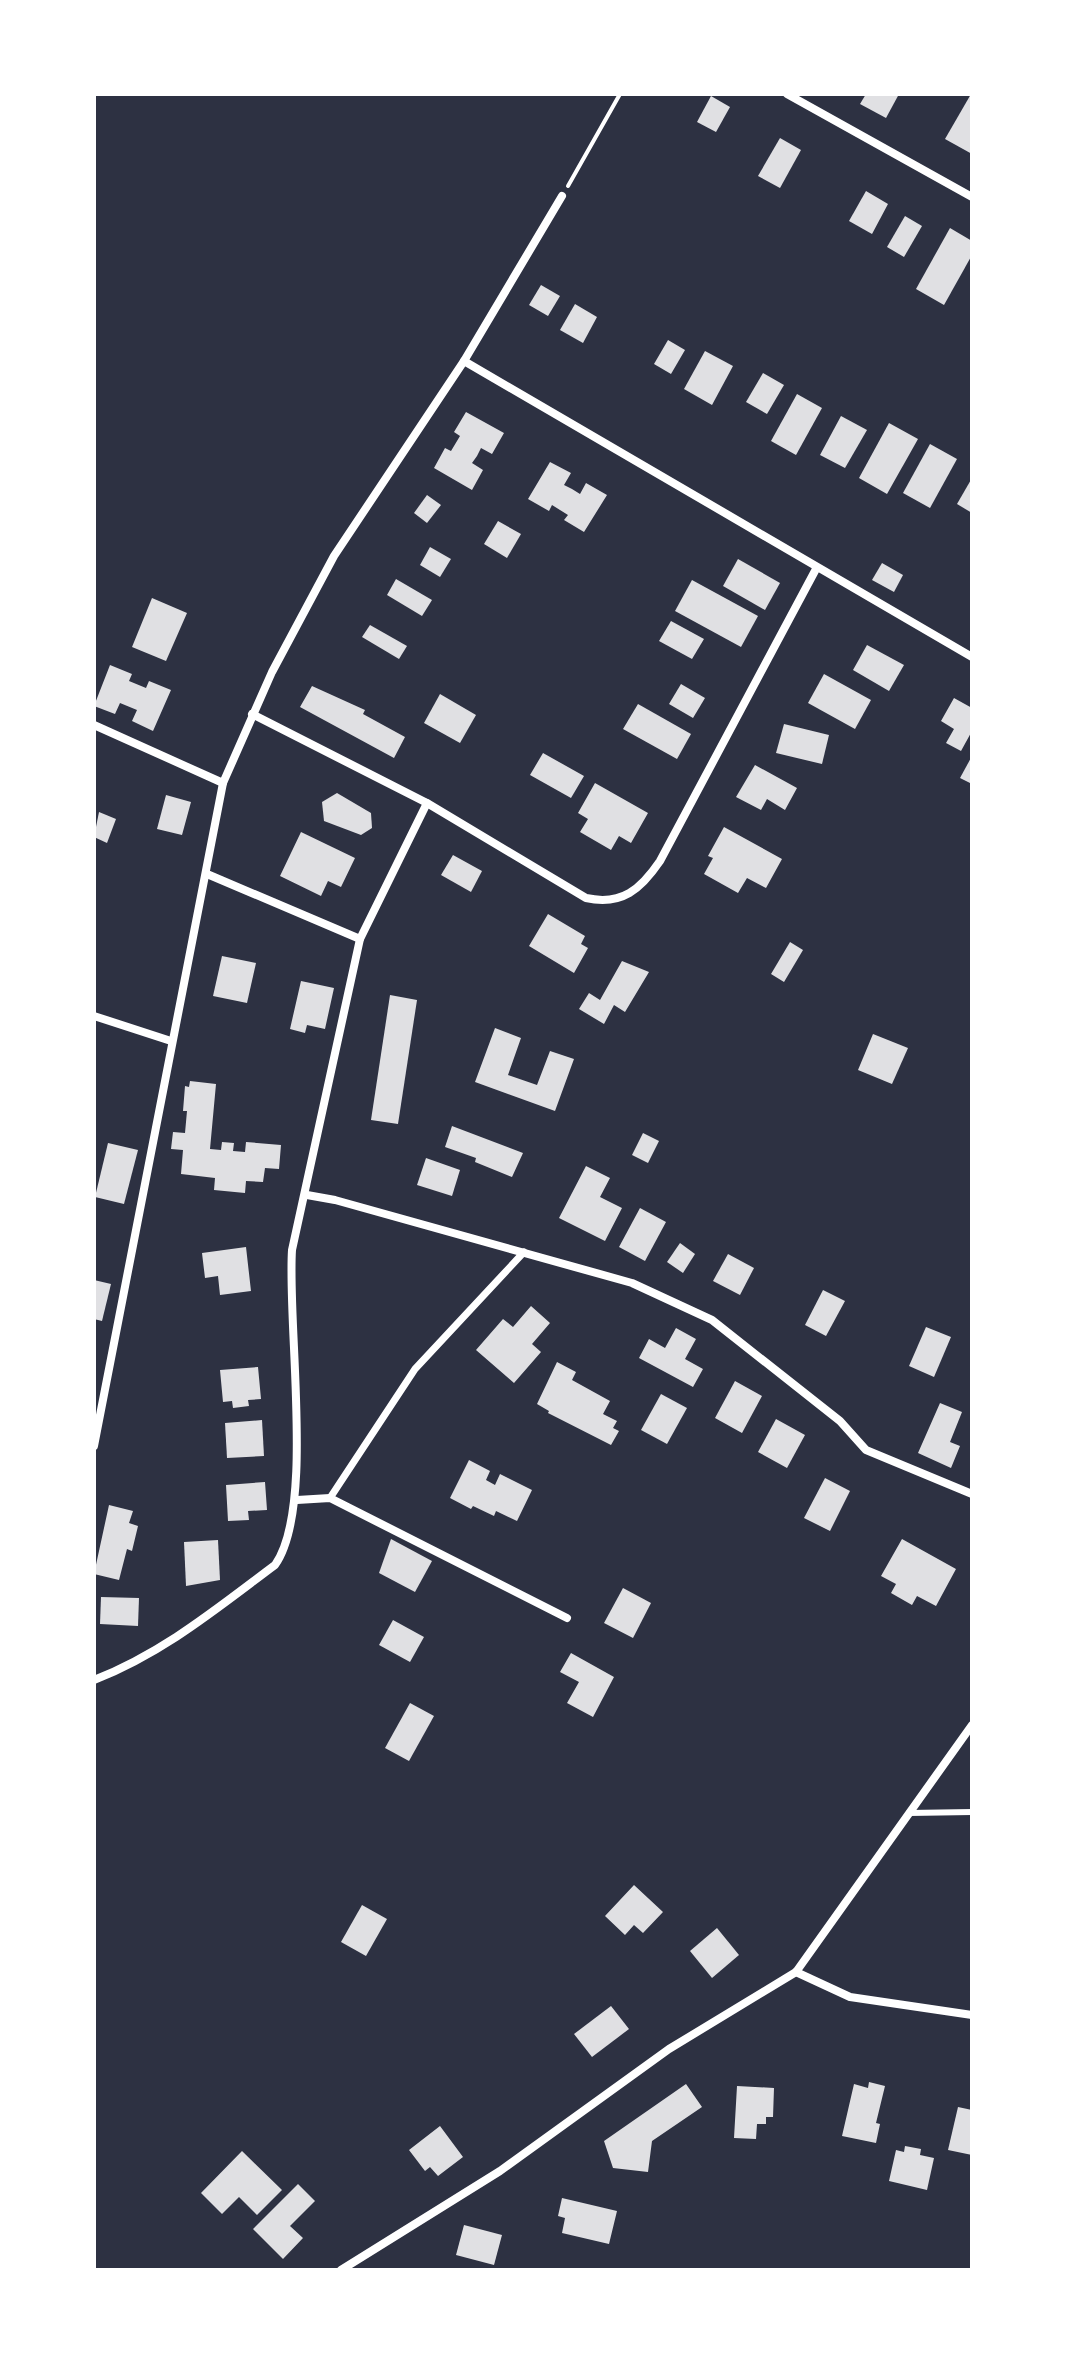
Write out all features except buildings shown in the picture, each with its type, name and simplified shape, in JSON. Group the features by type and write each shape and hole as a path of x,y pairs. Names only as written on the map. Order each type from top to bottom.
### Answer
{"street":[{"path":"787,94 972,197"},
{"path":"94,1446 223,783 252,714 334,556 464,361 562,196"},
{"path":"464,361 816,569 972,657"},
{"path":"252,714 427,803 586,898 604,902 621,899 644,884 660,861 816,569"},
{"path":"94,725 223,783"},
{"path":"94,1680 131,1665 182,1637 275,1565 285,1551 297,1500 290,1291 292,1250 307,1195 360,939 427,803"},
{"path":"207,874 360,939"},
{"path":"94,1016 171,1041"},
{"path":"307,1195 632,1283 712,1320 840,1421 866,1450 972,1494"},
{"path":"330,1498 415,1369 524,1252"},
{"path":"297,1500 330,1498 567,1618"},
{"path":"341,2270 500,2171 669,2049 796,1972 972,1725"},
{"path":"796,1972 850,1997 972,2015"}],"lane":[{"path":"909,1813 972,1812"}],"path":[{"path":"562,196 620,94"}]}
